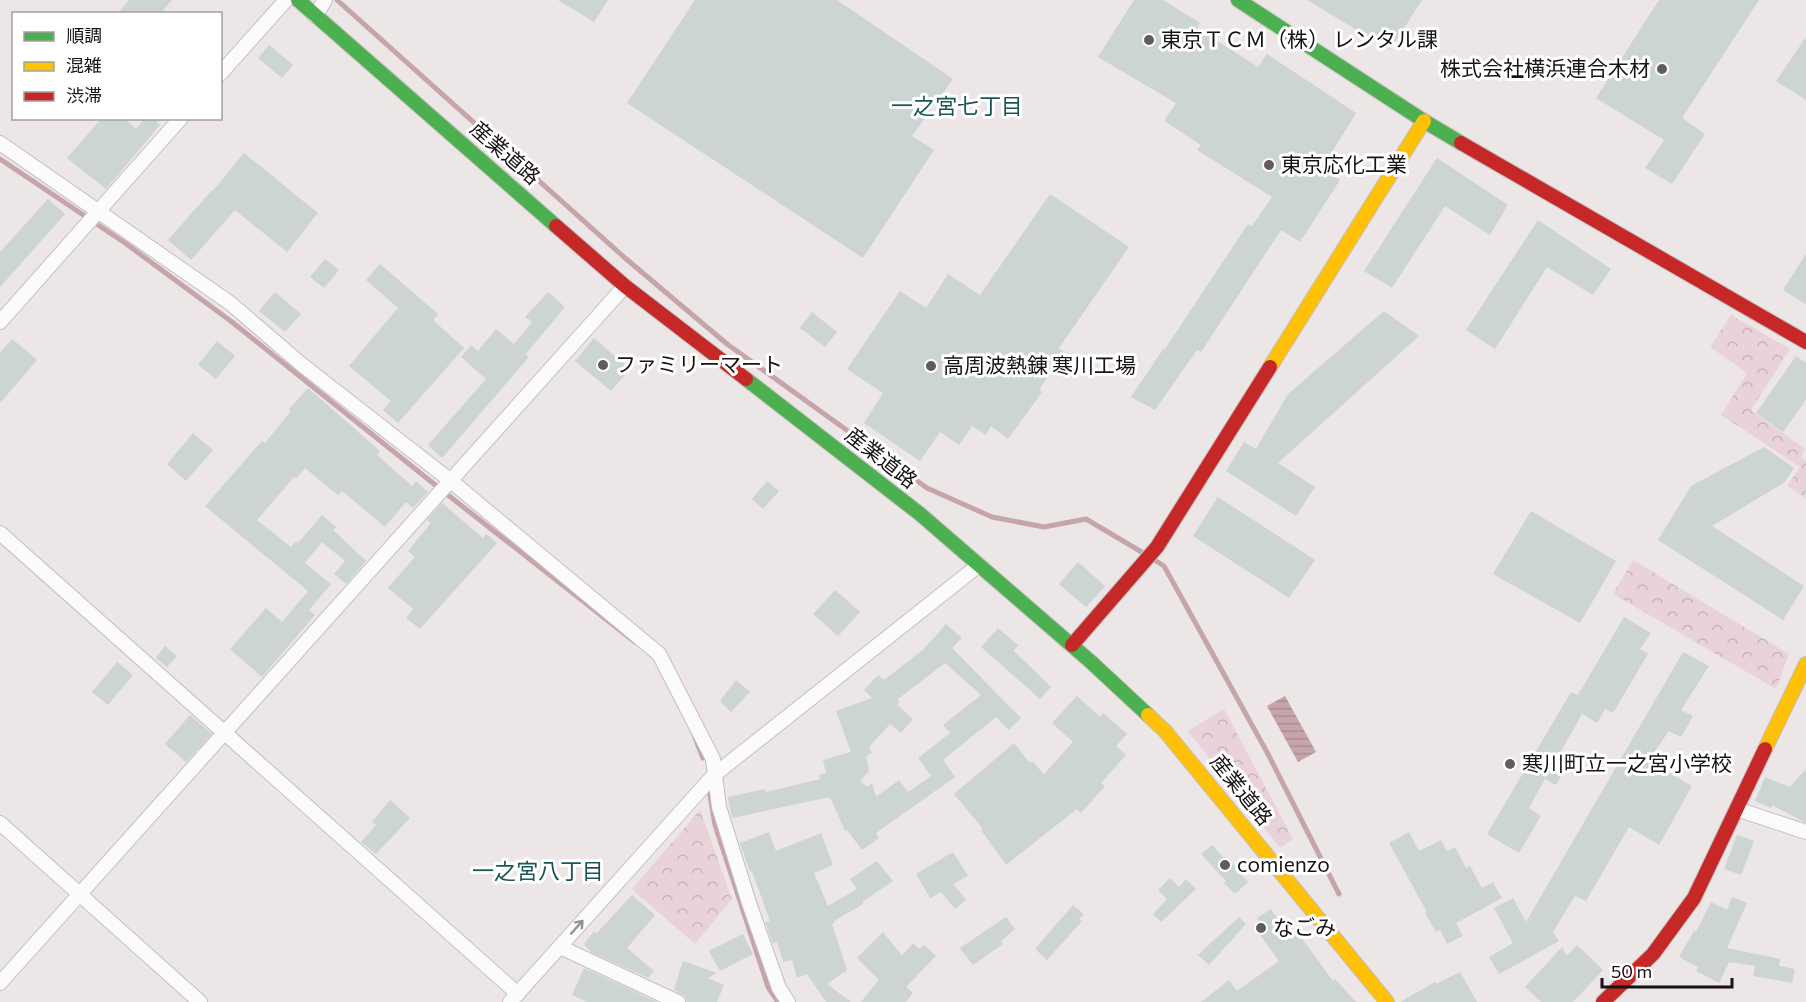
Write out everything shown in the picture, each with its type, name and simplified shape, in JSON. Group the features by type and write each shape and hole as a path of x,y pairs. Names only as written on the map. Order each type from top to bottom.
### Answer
{"street":[{"path":"222,72 286,0"},
{"name":"産業道路","path":"298,0 625,286 920,514 1072,645 1165,731 1387,1002"},
{"path":"315,16 325,0"},
{"path":"1238,0 1424,122 1806,342"},
{"path":"0,322 179,120"},
{"path":"1072,645 1157,547 1424,122"},
{"path":"0,143 230,303 301,364 660,654 713,759 719,807 779,988 788,1002"},
{"path":"0,983 625,286"},
{"path":"0,533 225,733 514,998 714,775 979,565"},
{"path":"1603,1002 1648,961 1673,931 1694,898 1806,664"},
{"path":"1737,809 1806,832"},
{"path":"0,823 200,1002"},
{"path":"560,947 678,1002"}],"green space":[{"path":"1731,315 1790,349 1751,410 1805,449 1801,457 1806,461 1806,499 1787,486 1800,467 1721,415 1747,373 1710,347"},
{"path":"1633,560 1789,654 1776,689 1613,594"},
{"path":"1224,709 1293,839 1280,848 1188,731"},
{"path":"700,810 732,899 695,944 632,889"}],"shaded area":[{"path":"1285,696 1316,752 1298,762 1267,706"}],"building":[{"path":"129,0 172,0 162,12 119,12"},
{"path":"558,0 608,0 594,22"},
{"path":"695,0 837,0 953,79 912,136 934,150 863,258 627,103"},
{"path":"1134,0 1163,0 1200,23 1197,28 1258,67 1267,54 1356,113 1322,168 1340,180 1300,242 1281,230 1201,352 1197,350 1155,410 1131,397 1248,224 1252,226 1272,197 1197,150 1201,145 1164,121 1176,103 1098,57"},
{"path":"1307,0 1422,0 1390,50"},
{"path":"1659,0 1759,0 1682,118 1705,134 1672,184 1645,168 1664,140 1596,98"},
{"path":"1806,37 1806,100 1776,81"},
{"path":"269,45 293,65 282,78 258,58"},
{"path":"100,120 127,120 136,129 143,120 155,120 160,125 106,189 67,158"},
{"path":"244,153 318,213 287,252 235,210 191,260 168,240"},
{"path":"1437,158 1508,205 1490,235 1445,206 1392,288 1364,271"},
{"path":"1050,194 1129,247 1059,348 1064,352 1039,390 1042,392 1008,439 991,426 986,435 972,426 959,445 940,432 920,461 864,423 883,393 847,369 900,291 926,308 948,274 980,295"},
{"path":"48,199 65,214 0,287 0,252"},
{"path":"1538,220 1611,269 1593,295 1547,267 1495,349 1466,330"},
{"path":"1806,254 1806,304 1783,290"},
{"path":"325,259 339,270 324,288 310,277"},
{"path":"380,264 438,314 433,320 464,348 398,423 383,410 391,401 349,366 398,308 366,280"},
{"path":"275,292 301,314 285,332 259,311"},
{"path":"548,292 565,307 526,354 529,357 442,458 428,445 486,379 461,357 471,345 478,351 496,329 514,344 532,322 525,317"},
{"path":"1384,311 1419,336 1278,463 1315,487 1296,516 1226,471 1244,442 1256,449 1288,394"},
{"path":"812,312 837,332 825,347 800,328"},
{"name":"ファミリーマート","path":"594,338 630,369 611,391 575,361"},
{"path":"12,339 37,360 0,403 0,353"},
{"path":"217,341 235,356 216,379 198,365"},
{"path":"1796,356 1806,363 1806,400 1783,432 1756,413"},
{"path":"308,388 380,451 377,455 412,486 416,481 428,492 413,508 406,502 385,527 342,491 338,495 305,468 297,478 294,477 257,520 291,547 296,541 298,543 322,515 336,527 333,530 366,561 346,584 334,574 345,561 322,542 305,563 331,584 309,610 315,615 262,677 230,649 266,608 282,622 308,591 205,506 262,441 265,443 291,411 289,409"},
{"path":"193,433 213,450 186,481 167,464"},
{"path":"1764,447 1794,468 1785,482 1712,526 1804,586 1783,620 1658,540 1691,486"},
{"path":"767,481 779,491 763,509 752,499"},
{"path":"1218,497 1315,560 1289,598 1193,536"},
{"path":"442,503 483,538 486,534 497,543 420,629 406,618 413,609 388,588 415,557 408,551 431,523 427,520"},
{"path":"1531,511 1616,561 1580,623 1493,574"},
{"path":"1078,562 1105,586 1086,607 1059,584"},
{"path":"835,590 860,612 838,636 813,614"},
{"path":"1624,617 1651,633 1640,649 1648,654 1613,713 1605,709 1597,723 1582,714 1555,762 1565,769 1556,785 1545,779 1529,808 1541,816 1519,853 1487,834 1571,692 1578,695"},
{"path":"946,624 962,638 952,648 1021,718 1009,730 996,717 943,760 955,777 876,833 879,838 862,850 847,830 845,831 830,797 732,818 728,797 765,789 766,792 820,779 819,775 826,773 823,760 851,752 836,711 872,698 864,690 878,675 884,680 924,649","holes":["945,663 981,695 943,725 950,733 918,758 931,776 908,792 899,780 876,797 872,783 867,787 860,781 869,771 866,756 872,753 869,747 890,724 901,733 913,719 897,705 900,702 898,699"]},
{"path":"998,628 1018,645 1014,651 1051,687 1040,699 981,647"},
{"path":"165,646 177,656 167,667 156,658"},
{"path":"1683,652 1709,666 1681,710 1693,716 1681,737 1669,731 1648,761 1692,786 1659,845 1629,827 1586,901 1575,896 1553,932 1559,941 1499,974 1489,957 1513,943 1494,908 1513,898 1526,922"},
{"path":"117,662 133,675 108,705 92,692"},
{"path":"736,680 750,692 731,712 720,701"},
{"path":"1077,696 1100,717 1103,713 1127,734 1116,746 1126,755 1101,783 1105,786 1081,813 1077,809 1006,865 981,830 983,829 954,794 1014,743 1030,763 1032,761 1044,774 1073,742 1052,723"},
{"path":"190,715 212,734 186,762 165,744"},
{"path":"1806,769 1806,823 1772,805 1771,808 1755,801 1765,777 1790,787"},
{"path":"390,800 410,818 376,854 361,842 376,825 372,822"},
{"path":"769,832 776,851 821,833 833,865 814,873 828,906 857,889 850,879 877,861 893,881 832,924 847,970 827,984 851,1002 826,1002 807,974 797,978 792,960 783,962 777,941 773,944 765,922 770,921 740,843"},
{"path":"1409,832 1419,851 1441,840 1447,851 1455,847 1466,868 1470,866 1482,888 1493,882 1502,898 1456,923 1463,936 1447,944 1440,930 1436,932 1425,913 1427,912 1389,843"},
{"path":"1737,835 1754,841 1741,875 1724,869"},
{"path":"1212,845 1248,882 1237,892 1234,893 1224,883 1226,881 1201,854"},
{"path":"953,852 968,876 953,884 966,900 955,909 941,892 930,898 916,874"},
{"path":"1170,878 1179,887 1186,879 1196,889 1161,922 1153,914 1167,899 1158,890"},
{"path":"632,895 655,915 627,948 654,971 648,978 591,952 584,944 594,931 596,934"},
{"path":"1732,897 1747,903 1727,948 1780,959 1779,966 1795,969 1792,983 1753,976 1755,966 1729,962 1719,983 1696,971 1698,967 1679,957 1694,931 1696,932 1711,902 1727,910"},
{"path":"1073,905 1084,914 1079,919 1082,921 1047,960 1035,949"},
{"path":"1271,909 1291,938 1298,933 1333,981 1335,979 1356,1002 1201,1002 1229,980 1237,991 1279,961 1257,931 1263,925 1257,918"},
{"path":"1006,917 1015,929 1001,941 1003,944 973,965 960,948"},
{"path":"1239,917 1246,924 1209,965 1198,955"},
{"path":"883,932 902,956 913,943 919,949 924,945 936,956 906,987 913,993 906,1002 861,1002 879,980 857,958"},
{"path":"743,934 753,954 720,971 709,951"},
{"path":"1577,945 1603,970 1573,1002 1541,1002 1525,987 1562,947 1567,956"},
{"path":"683,961 717,973 708,978 724,985 717,1002 687,1002 685,996 674,990"},
{"path":"584,968 657,1002 588,1002 572,995"},
{"path":"1460,972 1477,1002 1400,1002 1435,982 1436,984"}],"waterway":[{"path":"337,0 625,258 727,344 927,488 992,517 1044,527 1086,519 1145,554"},
{"path":"0,159 125,243 232,322 635,642"},
{"path":"1153,559 1164,566 1268,754 1339,894"},
{"path":"694,735 703,758"},
{"path":"710,795 715,825 768,987 778,1002"}],"traffic: fast":[{"path":"298,0 556,226"},
{"path":"1238,0 1461,143"},
{"path":"746,379 920,514 1091,662 1148,715"}],"traffic: slow":[{"path":"1270,367 1424,121"},
{"path":"1765,749 1806,664"},
{"path":"1148,715 1165,731 1387,1002"}],"traffic: jam":[{"path":"1461,143 1806,342"},
{"path":"556,226 625,286 746,379"},
{"path":"1072,645 1157,547 1270,367"},
{"path":"1603,1002 1653,954 1694,898 1765,749"}],"place":[{"name":"東京ＴＣＭ（株） レンタル課","path":"1149,40"},
{"name":"株式会社横浜連合木材","path":"1662,69"},
{"name":"東京応化工業","path":"1269,165"},
{"name":"ファミリーマート","path":"603,365"},
{"name":"高周波熱錬 寒川工場","path":"931,366"},
{"name":"寒川町立一之宮小学校","path":"1510,764"},
{"name":"comienzo","path":"1225,865"},
{"name":"なごみ","path":"1261,928"}],"district":[{"name":"一之宮七丁目","path":"957,106"},
{"name":"一之宮八丁目","path":"538,871"}]}
